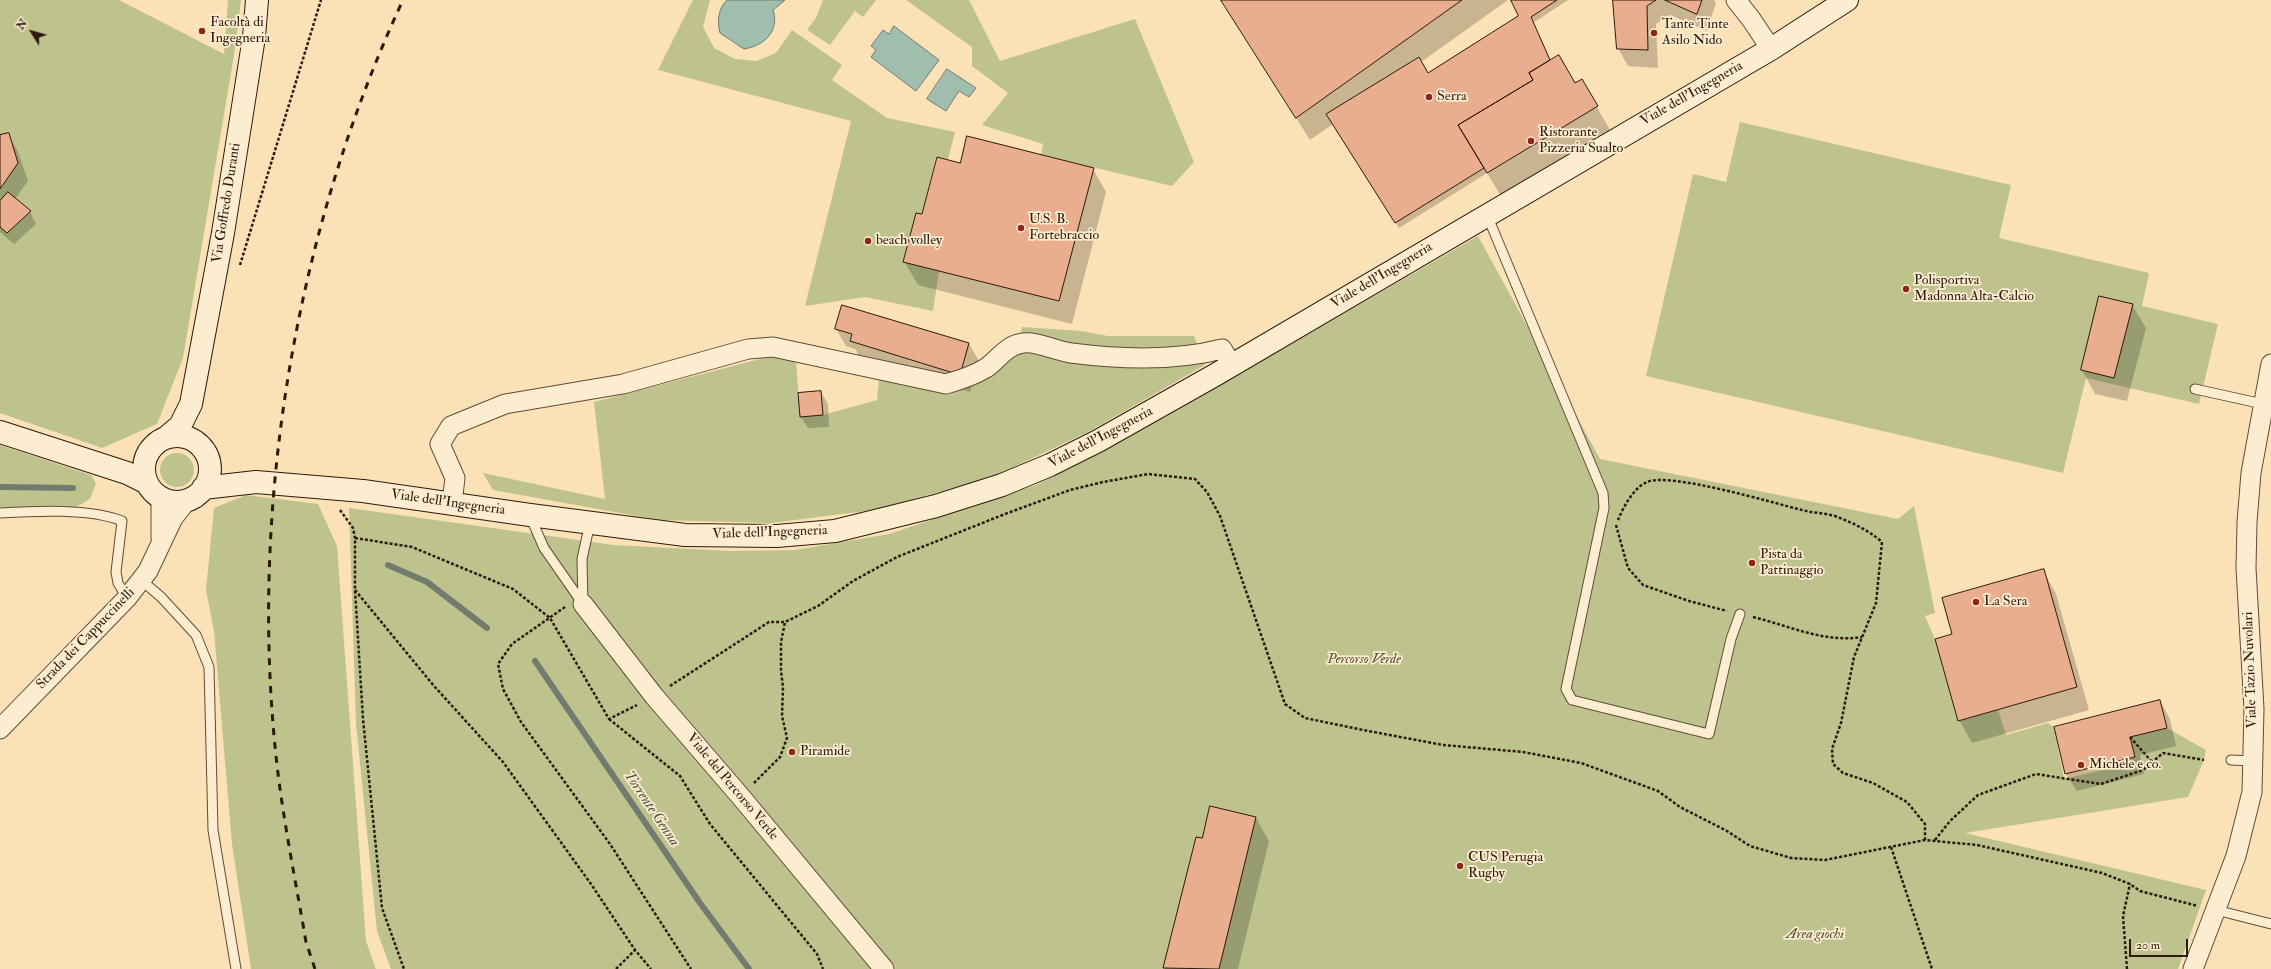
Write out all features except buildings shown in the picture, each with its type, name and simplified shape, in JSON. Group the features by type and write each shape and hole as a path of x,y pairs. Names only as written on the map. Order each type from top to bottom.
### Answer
{"street":[{"name":"Via Goffredo Duranti","path":"167,437 180,426 191,404 223,233 254,36 257,0"},
{"path":"1736,0 1771,49"},
{"name":"Viale dell'Ingegneria","path":"196,494 256,482 335,489 452,503 530,515 685,535 777,536 835,531 889,519 1002,485 1050,465 1098,441 1232,365 1487,214 1771,49 1847,0"},
{"path":"452,503 455,478 440,444 451,426 505,404 622,384 748,349 773,347 946,384 964,379 986,368 1010,347 1024,343 1070,353 1168,358 1198,355 1222,349 1232,365"},
{"name":"Viale Tazio Nuvolari","path":"2193,969 2238,849 2252,792 2254,709 2246,568 2247,522 2251,472 2271,364"},
{"name":"Via Goffredo Duranti","path":"191,404 194,431 203,451"},
{"path":"0,432 94,461 127,473 170,501 196,494 209,473 203,451 184,437 167,437 160,440 149,450 94,461"},
{"path":"149,450 144,467 154,490"},
{"name":"Viale dell'Ingegneria","path":"203,451 228,471 256,482"},
{"name":"Strada dei Cappuccinelli","path":"154,490 161,541"},
{"name":"Strada dei Cappuccinelli","path":"0,729 127,598 148,571 161,541 174,518 196,494"},
{"name":"Viale del Percorso Verde","path":"575,605 741,797 884,969"}],"lane":[{"path":"1487,214 1603,493 1604,508 1566,689 1572,700 1709,734 1731,639 1740,614"},
{"path":"2195,389 2263,404"},
{"path":"0,513 41,511 110,516 122,521 116,572 118,583 127,598"},
{"name":"Viale del Percorso Verde","path":"530,515 544,548 575,605"},
{"path":"575,605 582,559 590,523"},
{"path":"141,580 161,596 196,635 209,667 213,830 236,969"},
{"path":"2231,760 2252,761"},
{"path":"2216,910 2271,924"}],"path":[{"path":"239,269 321,0"},
{"path":"609,719 654,696 770,622 785,622 818,606 853,581 897,557 1070,490 1148,474 1176,475 1196,479 1207,492 1220,516 1286,704 1305,718 1444,745 1523,752 1581,764 1658,791 1680,807 1750,846 1791,858 1825,860 1925,840 1977,845 2102,873 2130,884 2147,893 2216,910"},
{"path":"1862,637 1845,639 1808,634 1740,614 1689,602 1643,585 1628,568 1616,524 1627,501 1647,482 1667,480 1747,495 1803,511 1834,516 1868,530 1882,542 1882,556 1876,603 1854,657 1841,723 1832,749 1832,764 1843,773 1873,783 1907,802 1925,824 1925,840"},
{"path":"335,489 337,506 353,528 355,538 355,590 365,734 382,908 404,969"},
{"path":"355,538 412,547 444,560 513,589 550,618 609,719 680,776 710,824 817,954 823,969"},
{"path":"355,590 434,686 503,762 591,884 635,950 651,969"},
{"path":"575,605 550,618 512,644 498,664 503,689 521,722 610,844 691,969"},
{"path":"741,797 780,757 787,738 782,716 783,687 781,670 781,642 785,622"},
{"path":"2130,737 2152,762"},
{"path":"1935,840 1950,820 1978,795 2036,774 2101,784 2143,770 2163,752 2204,760"},
{"path":"1891,847 1932,969"},
{"path":"2127,969 2123,916 2130,884"},
{"path":"616,969 635,950"}],"green space":[{"path":"0,0 119,0 224,54 228,0 241,0 235,49 183,358 157,424 102,448 0,413"},
{"path":"693,0 710,0 703,27 714,48 735,59 756,61 776,53 792,30 842,65 832,80 887,118 955,132 948,159 936,157 922,214 916,213 903,261 939,271 933,311 865,297 805,306 851,121 658,70"},
{"path":"823,0 876,0 863,17 855,11 830,45 807,30 816,18"},
{"path":"906,0 969,0 1000,61 1135,19 1194,162 1172,186 1041,155 1043,144 982,125 1008,93 972,66 972,47"},
{"name":"Polisportiva Madonna Alta-Calcio","path":"1740,122 2011,185 1999,238 2149,273 2142,306 2218,324 2199,404 2086,378 2063,473 1646,376 1693,174 1726,182"},
{"name":"Percorso Verde","path":"1478,236 1600,459 1898,519 1914,506 1935,613 1925,616 1935,639 1958,721 1998,709 2006,735 2048,723 2054,727 2064,779 2116,767 2135,757 2130,737 2167,728 2206,750 2204,760 2188,797 1965,833 2206,890 2178,969 391,969 377,931 356,724 349,508 614,545 731,551 795,550 889,534 1036,485 1163,418"},
{"path":"1022,327 1081,331 1108,336 1194,336 1205,365 1090,431 993,477 874,510 771,523 659,520 493,490 483,473 605,499 594,402 779,354 796,360 800,417 823,415 877,400 879,379 942,390 966,389 1017,353"},
{"path":"0,445 91,475 96,483 90,499 66,513 0,513"},
{"path":"180,453 189,458 193,463 193,477 189,482 184,486 174,487 170,486 161,477 160,467 161,463 170,454"},
{"path":"246,495 318,504 337,546 366,941 376,969 251,969 232,844 214,631 206,590 214,508"}],"shaded area":[{"path":"727,0 785,0 773,10 775,18 774,25 769,36 758,45 744,49 720,33 719,15 724,3"},
{"path":"894,26 939,60 916,91 871,57 876,50 871,46 883,30 889,34"},
{"path":"947,69 976,88 969,97 959,91 946,111 927,99"}],"waterway":[{"name":"Torrente Genna","path":"0,487 73,488"},
{"name":"Torrente Genna","path":"388,565 427,582 487,628"},
{"name":"Torrente Genna","path":"535,661 700,903 749,969"}],"railway":[{"path":"315,969 306,942 277,765 270,668 269,571 276,472 289,374 308,277 334,182 365,89 403,0"}],"place":[{"name":"Facoltà di Ingegneria","path":"202,31"},
{"name":"Tante Tinte Asilo Nido","path":"1654,33"},
{"name":"Serra","path":"1429,97"},
{"name":"Ristorante Pizzeria Sualto","path":"1531,141"},
{"name":"U.S. B. Fortebraccio","path":"1021,228"},
{"name":"beach volley","path":"868,241"},
{"name":"Polisportiva Madonna Alta-Calcio","path":"1906,289"},
{"name":"Pista da Pattinaggio","path":"1752,563"},
{"name":"La Sera","path":"1976,602"},
{"name":"Piramide","path":"792,752"},
{"name":"Michele e co.","path":"2081,765"},
{"name":"CUS Perugia Rugby","path":"1460,866"}],"park label":[{"name":"Area giochi","path":"1815,935"}]}
